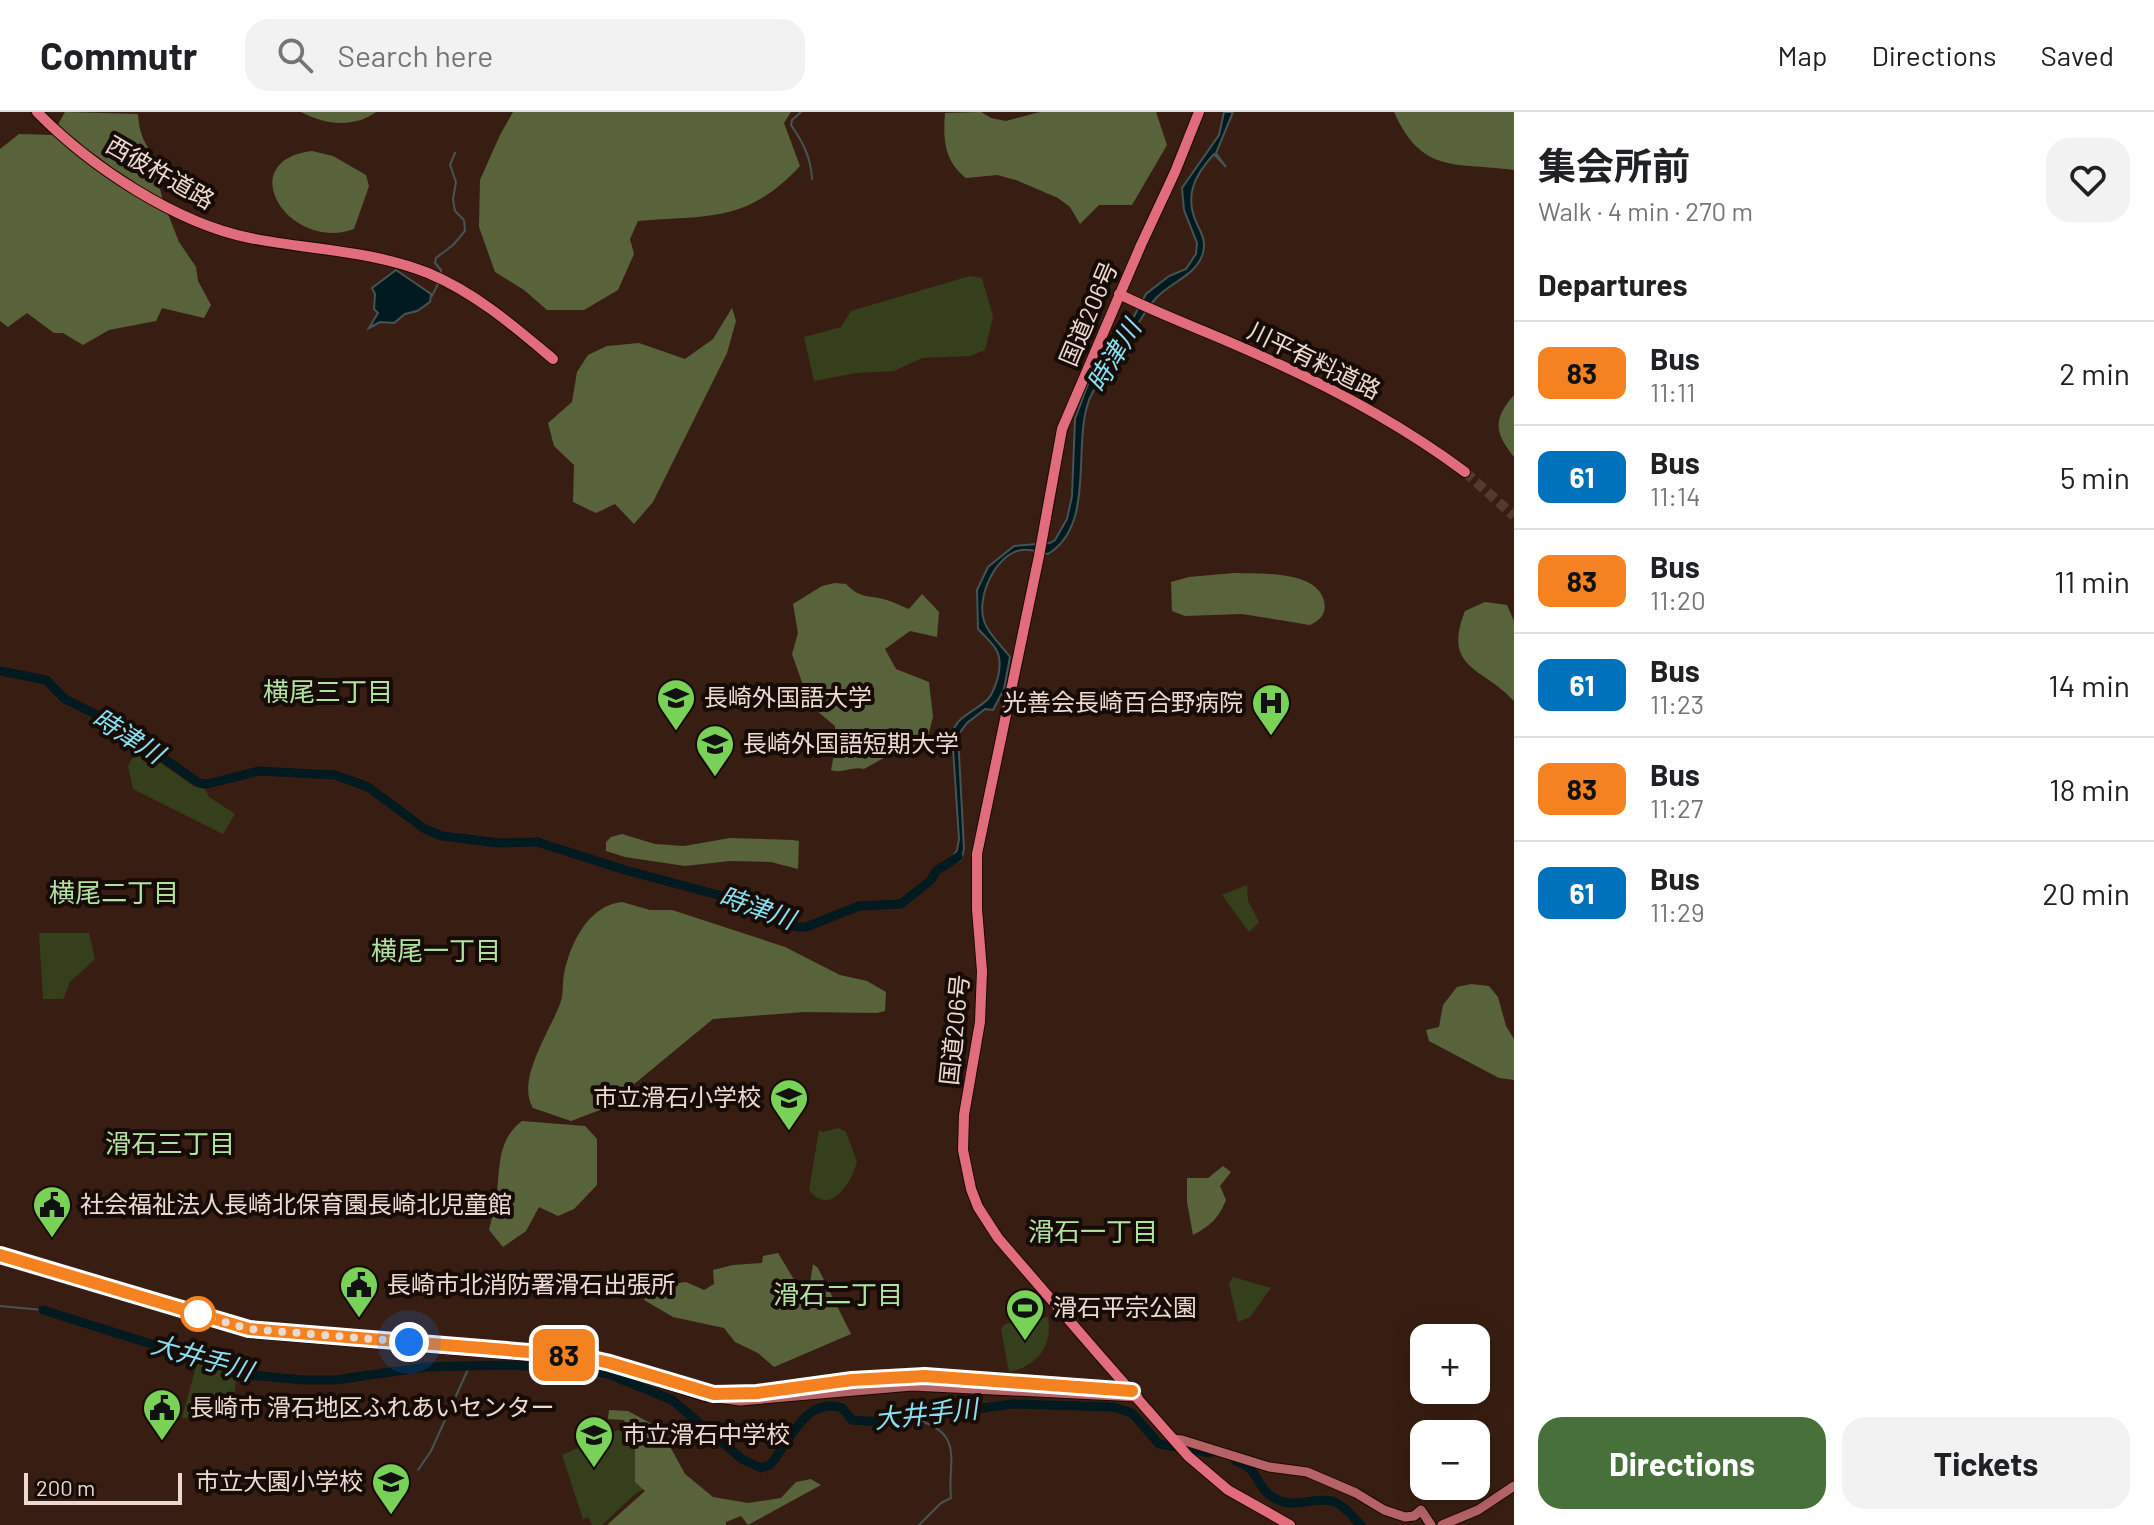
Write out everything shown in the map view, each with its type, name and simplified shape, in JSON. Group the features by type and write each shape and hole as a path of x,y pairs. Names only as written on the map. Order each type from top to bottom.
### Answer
{"highway":[{"name":"国道206号","path":"1199,112 1062,429 977,854 982,971 980,1022 964,1115 963,1150 978,1207 998,1238 1188,1456 1228,1490 1290,1525"},
{"name":"西彼杵道路","path":"40,115 72,143 172,209 229,233 386,259 431,274 490,309 553,359"},
{"name":"川平有料道路","path":"1119,294 1261,356 1349,399 1411,433 1465,470"}],"main road":[{"path":"0,1256 249,1329 579,1356 714,1394 757,1393 852,1380 925,1376 1135,1394"},
{"path":"1174,1439 1269,1467 1307,1472 1405,1517 1414,1516 1421,1510 1431,1525"},
{"path":"1442,1525 1478,1510 1514,1486"}],"green space":[{"path":"65,112 138,114 143,138 157,158 156,175 164,204 179,242 196,267 198,281 211,305 204,318 162,308 156,321 109,330 83,345 63,333 54,333 27,313 8,327 0,321 0,149 19,134 52,135"},
{"path":"301,112 376,112 357,121 338,123"},
{"path":"513,112 791,112 784,123 800,166 762,198 744,207 706,216 638,221 630,239 634,254 618,290 584,310 547,310 524,290 495,272 479,227 480,180"},
{"path":"981,112 1006,121 1040,112 1156,112 1167,145 1132,205 1099,205 1080,224 1070,207 1058,198 1016,180 997,175 966,178 959,171 946,149 945,113"},
{"path":"1394,112 1514,112 1514,170 1458,165 1429,156 1416,147"},
{"path":"312,151 333,156 366,175 369,186 354,229 330,233 309,228 291,218 278,203 273,186 275,171 288,158"},
{"path":"970,276 982,278 993,317 985,350 970,356 922,358 894,371 856,373 814,381 804,337 841,327 851,311"},
{"path":"732,308 736,321 727,353 653,502 634,524 615,504 596,513 573,502 574,465 554,446 548,423 572,402 577,372 588,355 607,346 639,343 685,359 713,339"},
{"path":"1514,395 1514,457 1500,433 1499,419"},
{"path":"1272,574 1299,579 1319,591 1324,601 1324,613 1310,625 1242,614 1185,616 1172,611 1171,582 1189,577"},
{"path":"846,584 859,594 909,609 922,594 939,612 937,637 910,631 885,649 896,669 929,682 933,717 928,736 910,749 891,754 864,769 831,770 836,744 835,726 810,705 792,654 798,633 793,604 822,586"},
{"path":"1485,602 1507,605 1514,621 1514,701 1462,656 1459,630 1465,611"},
{"path":"139,747 193,786 205,789 209,797 235,814 223,834 133,789 128,766"},
{"path":"622,834 655,844 684,846 730,838 799,841 798,869 771,862 730,861 685,866 606,851 606,842"},
{"path":"1247,885 1248,901 1259,922 1249,932 1222,895"},
{"path":"622,902 650,910 672,910 785,947 840,975 867,981 886,992 885,1011 804,1012 713,1019 605,1108 571,1121 533,1108 528,1084 531,1070 560,1004 564,974 576,938 600,910"},
{"path":"41,933 89,933 95,959 70,982 63,999 43,999"},
{"path":"1471,984 1489,986 1498,997 1506,1026 1514,1039 1514,1080 1499,1078 1429,1041 1426,1030 1439,1027 1443,1005 1457,987"},
{"path":"522,1121 585,1126 597,1139 597,1185 574,1209 558,1216 539,1207 526,1231 503,1247 489,1230 504,1144"},
{"path":"839,1128 846,1132 857,1162 845,1187 832,1199 825,1200 809,1190 819,1130"},
{"path":"1223,1166 1231,1172 1220,1186 1226,1200 1213,1221 1193,1235 1187,1202 1187,1178 1208,1178"},
{"path":"778,1253 799,1288 810,1284 813,1264 818,1268 851,1334 774,1367 758,1353 735,1342 724,1328 673,1317 644,1300 656,1282 686,1282 704,1290 714,1284 713,1270 762,1263 763,1256"},
{"path":"1233,1277 1271,1288 1250,1317 1238,1322 1229,1284"},
{"name":"滑石平宗公園","path":"1048,1317 1048,1337 1041,1353 1028,1365 1009,1372 1001,1329 1005,1324"},
{"path":"197,1363 237,1375 231,1414 227,1417 182,1418"},
{"path":"609,1410 628,1411 650,1423 667,1441 685,1474 713,1497 748,1503 781,1498 796,1482 811,1479 821,1485 748,1525 741,1516 726,1522 726,1525 607,1525 645,1491 635,1482 635,1447 624,1420 608,1419"},
{"path":"627,1426 656,1481 634,1495 602,1525 592,1525 588,1517 583,1519 562,1455"}],"water":[{"name":"時津川","path":"1224,112 1233,112 1216,153 1226,167 1214,154 1196,178 1191,195 1193,214 1204,242 1203,253 1195,267 1151,304 1092,393 1084,419 1078,505 1072,524 1063,541 1048,554 1022,550 1004,559 996,567 986,589 982,611 984,621 1010,657 1004,689 993,710 985,709 967,723 958,735 964,849 961,860 951,865 949,862 957,850 959,839 952,733 963,718 990,697 1000,668 999,655 978,629 977,590 988,567 1014,546 1050,543 1067,519 1072,496 1075,419 1088,384 1120,342 1146,294 1169,276 1186,269 1196,254 1197,243 1184,210 1182,188 1219,135"},
{"path":"396,270 431,294 430,302 394,323 380,322 369,328 378,313 374,309 375,294 372,288"}],"waterway":[{"path":"801,112 791,125 806,150 812,179"},
{"path":"441,276 436,258 465,231 464,220 455,211 453,199 456,182 450,165 455,153"},
{"path":"432,296 439,282"},
{"name":"時津川","path":"0,671 46,680 65,699 111,722 199,783 207,784 259,771 335,775 368,787 425,829 442,836 500,843 537,842 737,900 796,927 806,927 859,906 901,904 931,880 936,871 958,857"},
{"path":"0,1306 43,1310"},
{"name":"大井手川","path":"43,1310 250,1375 335,1380 426,1367 514,1365 606,1373 672,1400 742,1459 761,1468 770,1465 808,1415 829,1406 842,1408 852,1420 882,1422 1012,1404 1113,1407 1132,1413 1159,1444 1210,1453"},
{"path":"418,1470 431,1451 470,1365"},
{"path":"919,1525 941,1503 951,1498 949,1443 944,1434 921,1421 920,1417"},
{"name":"大井手川","path":"1236,1461 1250,1469 1264,1490 1276,1499 1290,1503 1332,1501 1361,1525"}],"tunnel":[{"path":"1465,472 1514,516"}],"bus line":[{"name":"83","path":"0,1255 249,1329 579,1356 714,1394 738,1395 852,1380 925,1376 1132,1391"}],"place":[{"name":"長崎外国語大学","path":"676,732"},
{"name":"光善会長崎百合野病院","path":"1271,737"},
{"name":"長崎外国語短期大学","path":"715,778"},
{"name":"市立滑石小学校","path":"789,1132"},
{"name":"社会福祉法人長崎北保育園長崎北児童館","path":"52,1239"},
{"name":"長崎市北消防署滑石出張所","path":"359,1319"},
{"name":"滑石平宗公園","path":"1025,1342"},
{"name":"長崎市 滑石地区ふれあいセンター","path":"162,1442"},
{"name":"市立滑石中学校","path":"594,1469"},
{"name":"市立大園小学校","path":"391,1516"}],"district":[{"name":"横尾三丁目","path":"328,692"},
{"name":"横尾二丁目","path":"114,893"},
{"name":"横尾一丁目","path":"436,951"},
{"name":"滑石三丁目","path":"170,1144"},
{"name":"滑石一丁目","path":"1093,1232"},
{"name":"滑石二丁目","path":"838,1295"}],"route":[{"path":"198,1314 249,1329 409,1342"}]}
